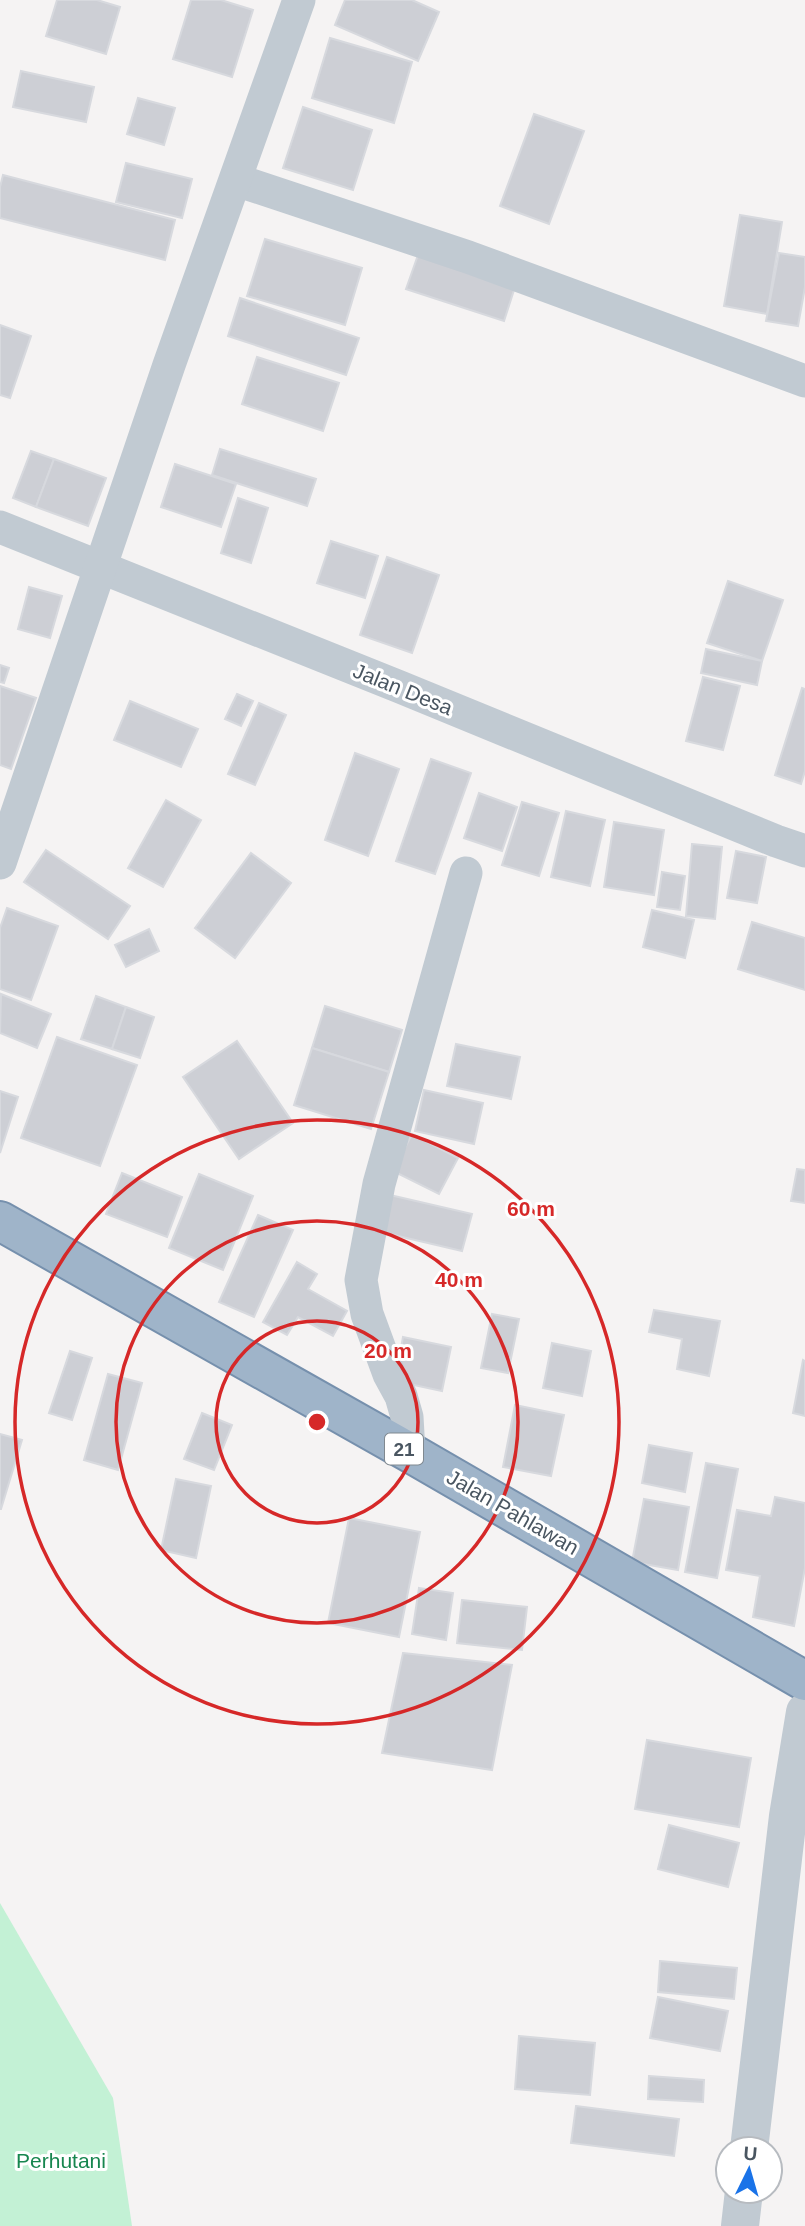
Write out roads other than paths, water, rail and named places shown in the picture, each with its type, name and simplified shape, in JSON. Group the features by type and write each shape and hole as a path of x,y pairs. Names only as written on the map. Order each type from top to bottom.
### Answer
{"highway":[{"name":"Jalan Pahlawan","path":"0,1221 805,1681"}],"street":[{"path":"0,863 169,365 299,0"},
{"path":"236,180 468,257 805,381"},
{"name":"Jalan Desa","path":"0,527 805,851"},
{"path":"408,1452 407,1417 367,1314 361,1280 379,1184 466,873"},
{"path":"751,2135 788,1816 805,1713"},
{"path":"740,2226 742,2205"}],"park label":[{"name":"Perhutani","path":"61,2160"}]}
